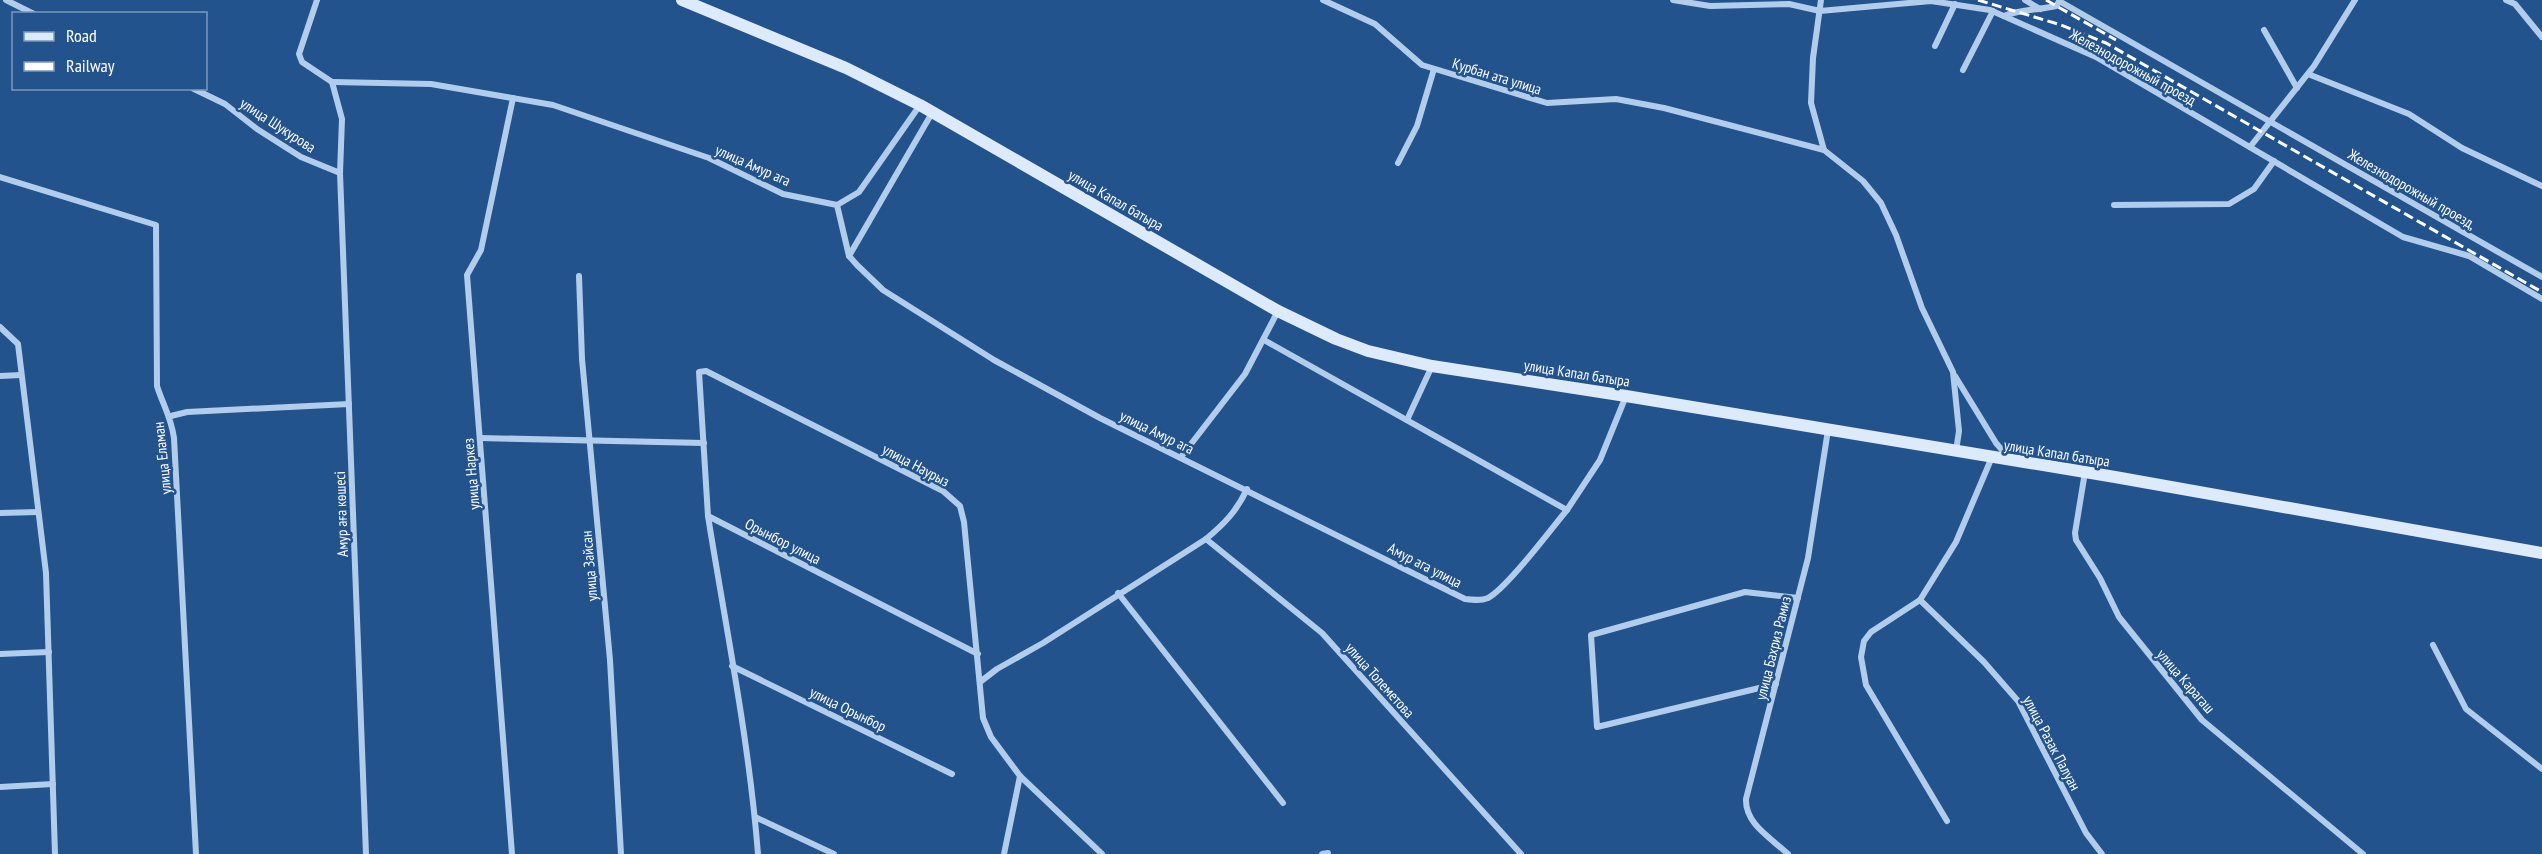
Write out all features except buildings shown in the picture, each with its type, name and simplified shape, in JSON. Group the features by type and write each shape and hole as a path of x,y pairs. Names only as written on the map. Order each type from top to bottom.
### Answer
{"main road":[{"name":"улица Капал батыра","path":"682,0 846,68 920,105 1278,311 1358,347 1432,366 2085,472 2542,553"}],"street":[{"path":"6,0 30,12"},
{"path":"316,0 299,54 302,62 333,82"},
{"name":"Курбан ата улица","path":"1323,0 1375,24 1422,66 1547,103 1617,99 1664,108 1824,150"},
{"name":"Железнодорожный проезд","path":"1673,0 1710,6 1789,4 1820,10 1930,1 1993,11 2096,57 2403,237 2469,256 2542,299"},
{"path":"1821,0 1813,58 1811,103 1824,150 1863,181 1881,203 1896,236 1922,308 1953,372 1996,443 2012,460"},
{"path":"2025,0 2041,9"},
{"path":"2250,147 2308,74 2355,0"},
{"path":"2506,0 2515,4 2542,37"},
{"path":"2004,16 2017,11 2056,6 2060,1"},
{"name":"Железнодорожный проезд,","path":"2060,1 2542,277"},
{"path":"1935,46 1955,4"},
{"path":"1964,70 1993,11"},
{"path":"2264,30 2297,88"},
{"path":"1398,163 1417,126 1434,69"},
{"path":"2308,74 2409,114 2462,148 2542,186"},
{"name":"улица Амур ага","path":"333,82 431,84 553,105 709,158 783,194 837,205"},
{"name":"улица Шукурова","path":"196,90 225,104 257,129 301,157 340,172 342,119 333,82"},
{"name":"улица Наркез","path":"512,854 467,275 482,250 513,98"},
{"path":"849,256 837,205 859,192 920,105"},
{"path":"849,256 932,112"},
{"path":"2114,205 2229,204 2254,189 2274,161"},
{"name":"Амур аға көшесі","path":"340,172 366,854"},
{"name":"улица Еламан","path":"0,177 156,225 158,386 162,402 171,416 178,505 196,854"},
{"name":"улица Амур ага","path":"849,256 883,290 994,360 1100,418 1247,489"},
{"name":"улица Зайсан","path":"579,276 582,358 610,660 621,854"},
{"path":"1181,457 1245,374 1278,311"},
{"path":"0,327 18,344 46,573 55,854"},
{"path":"1264,340 1567,510 1600,460 1626,396"},
{"path":"1407,420 1432,366"},
{"name":"улица Наурыз","path":"704,443 698,375 700,371 706,371 943,491 960,506 964,522 983,718 991,737 1020,776 1102,854"},
{"path":"1953,372 1959,431 1956,451"},
{"path":"0,376 21,375"},
{"path":"171,416 187,412 349,404"},
{"name":"улица Бахриз Рамиз","path":"1788,854 1750,820 1745,810 1746,799 1808,558 1828,430"},
{"path":"480,438 704,443 708,516 732,666 744,723 758,854"},
{"path":"1947,821 1866,685 1861,657 1864,641 1871,632 1920,600 1956,542 1992,457"},
{"name":"улица Карагаш","path":"2085,472 2075,533 2076,540 2100,578 2119,617 2202,720 2363,854"},
{"path":"980,682 997,669 1206,539 1230,518 1247,489"},
{"name":"Амур ага улица","path":"1247,489 1465,599 1476,601 1489,597 1510,578 1567,510"},
{"path":"0,513 38,512"},
{"name":"Орынбор улица","path":"708,516 978,654"},
{"name":"улица Толеметова","path":"1206,539 1322,633 1521,854"},
{"path":"1776,684 1597,727 1591,635 1745,592 1798,598"},
{"path":"1118,593 1282,803"},
{"name":"улица Разак Палуан","path":"1920,600 1984,662 2018,701 2086,833 2102,854"},
{"path":"2433,645 2466,709 2542,769"},
{"path":"0,654 49,652"},
{"name":"улица Орынбор","path":"732,666 952,774"},
{"path":"1004,854 1020,776"},
{"path":"0,787 53,784"},
{"path":"755,817 834,854"}],"railway":[{"path":"1978,0 2061,25 2106,43 2542,292"},
{"path":"2046,0 2116,40"}]}
